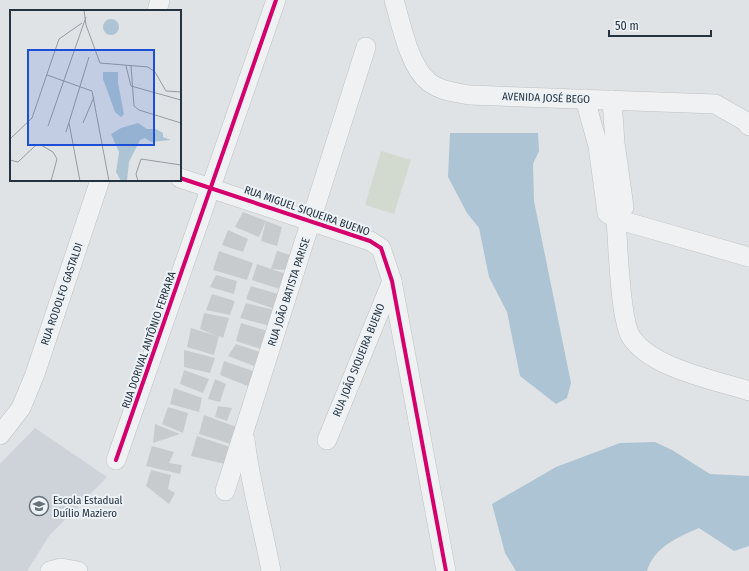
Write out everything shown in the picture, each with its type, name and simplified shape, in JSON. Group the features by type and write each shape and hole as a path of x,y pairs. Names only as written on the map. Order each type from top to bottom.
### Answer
{"street":[{"path":"157,10 160,0"},
{"name":"RUA DORIVAL ANTÔNIO FERRARA","path":"116,460 212,189 276,0"},
{"name":"AVENIDA JOSÉ BEGO","path":"394,0 415,65 429,82 446,90 470,95 716,104 749,126"},
{"name":"RUA JOÃO BATISTA PARISE","path":"225,491 366,46"},
{"path":"584,100 598,146 607,213 616,219 749,257"},
{"path":"612,100 615,143 624,207 616,219 625,321 631,337 642,350 662,363 749,391"},
{"name":"RUA MIGUEL SIQUEIRA BUENO","path":"181,178 370,241 381,248 392,281 446,571"},
{"name":"RUA RODOLFO GASTALDI","path":"0,435 21,408 35,374 100,181"},
{"name":"RUA JOÃO SIQUEIRA BUENO","path":"327,440 392,281"},
{"path":"244,432 249,477 263,525 270,571"},
{"path":"50,571 61,568 78,571"}],"shaded area":[{"path":"381,151 411,160 394,214 365,205"},
{"name":"Escola Estadual Duílio Maziero","path":"35,428 107,477 49,536 27,571 0,571 0,464"}],"water":[{"path":"450,133 538,133 539,151 533,164 534,201 571,383 567,398 556,404 520,376 507,312 489,277 479,228 467,213 448,177"},
{"path":"655,442 672,450 710,474 749,476 749,546 734,551 699,528 675,539 661,549 655,555 647,571 516,571 505,553 492,504 556,467 620,443"}],"building":[{"path":"243,212 266,221 259,237 235,227"},
{"path":"266,221 282,227 277,246 261,241"},
{"path":"228,230 248,239 243,252 222,245"},
{"path":"219,251 253,263 247,280 213,270"},
{"path":"277,251 290,255 285,270 271,269"},
{"path":"257,264 293,276 286,291 252,280"},
{"path":"216,275 237,281 234,294 210,287"},
{"path":"251,286 285,296 280,311 246,299"},
{"path":"212,294 235,301 230,315 206,310"},
{"path":"246,303 274,310 270,326 240,318"},
{"path":"204,313 229,318 223,338 219,336 214,355 187,347 191,328 217,336 200,329"},
{"path":"241,323 271,332 264,350 236,341"},
{"path":"236,344 260,352 254,366 228,356"},
{"path":"184,350 215,358 210,373 184,367"},
{"path":"224,361 259,373 255,389 220,375"},
{"path":"184,370 209,379 203,393 180,384"},
{"path":"215,379 226,384 220,402 208,399"},
{"path":"174,388 202,398 199,412 170,404"},
{"path":"218,406 232,408 227,421 215,417"},
{"path":"168,407 188,413 183,433 162,424"},
{"path":"204,415 239,428 231,444 199,434"},
{"path":"155,424 180,434 153,443"},
{"path":"197,436 230,447 225,464 191,456"},
{"path":"152,446 174,452 169,463 182,465 180,474 146,466"},
{"path":"151,470 171,475 168,489 175,493 169,504 146,486"}],"cycle path":[{"path":"116,460 276,0"},
{"path":"181,178 370,241 381,248 392,281 446,571"}],"place":[{"name":"Escola Estadual Duílio Maziero","path":"39,506"}]}
